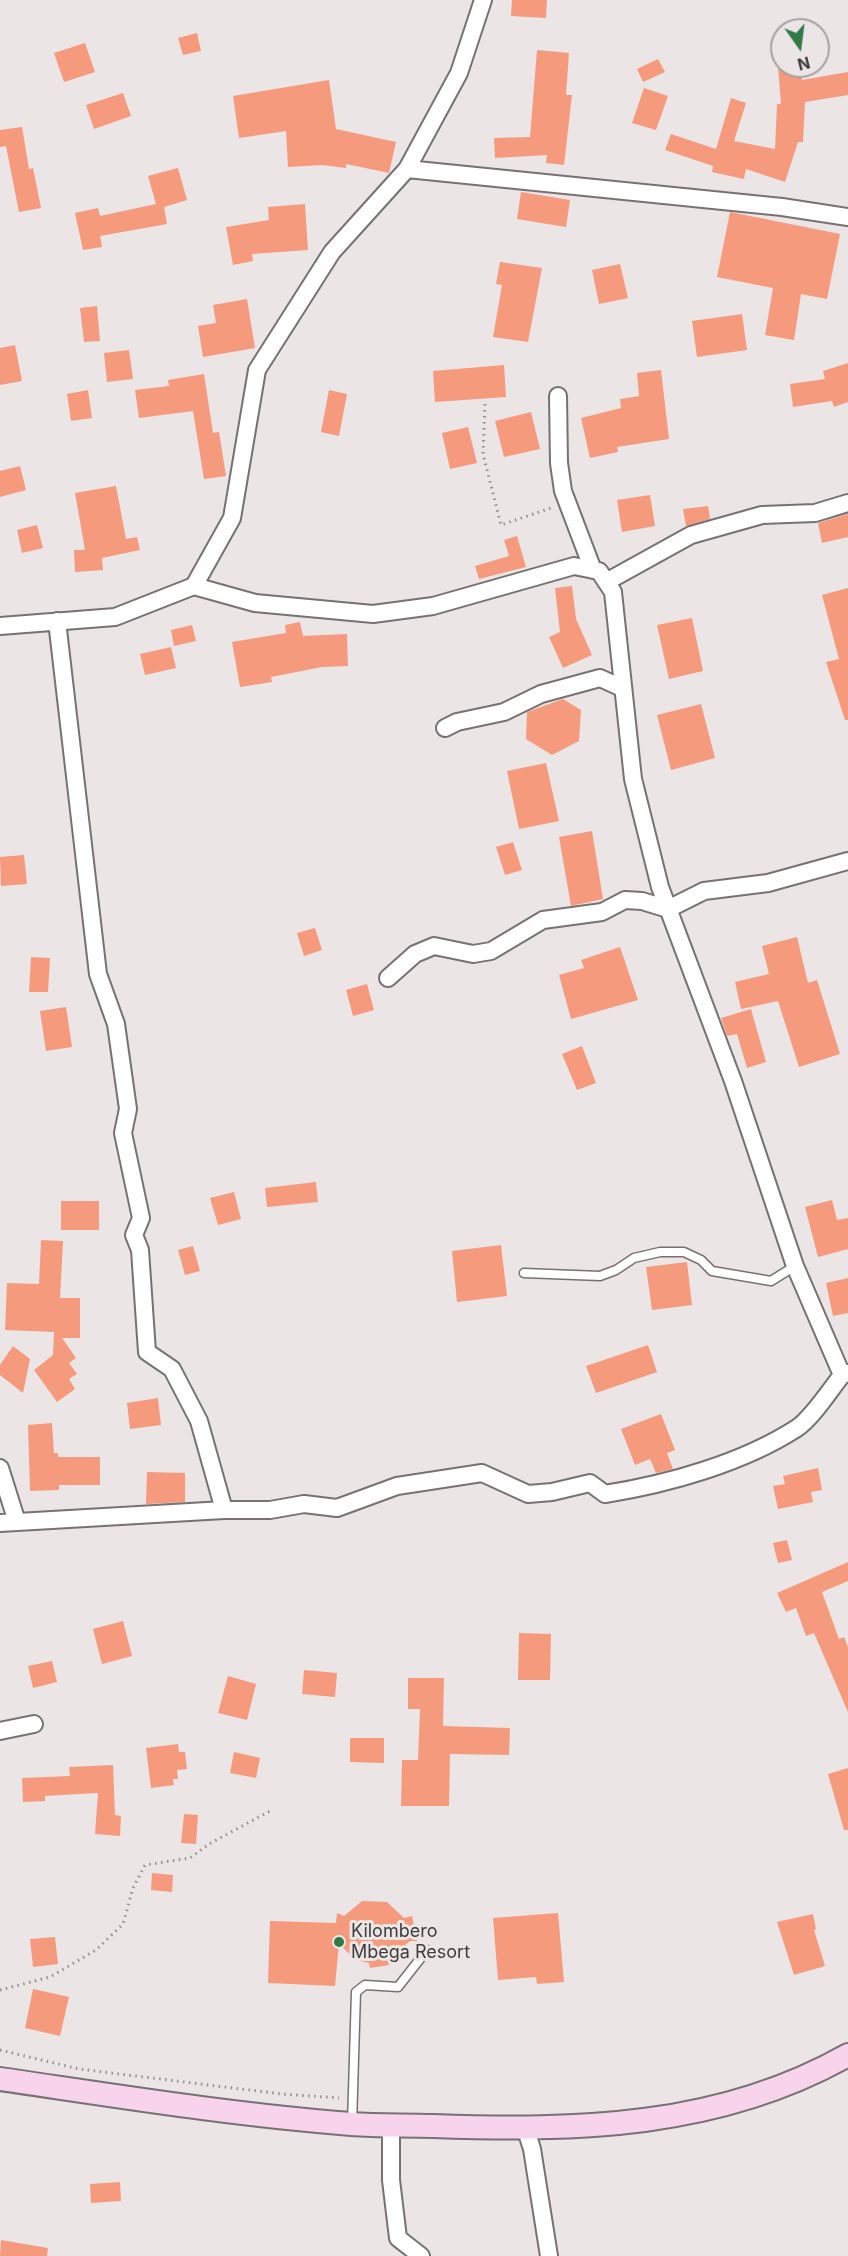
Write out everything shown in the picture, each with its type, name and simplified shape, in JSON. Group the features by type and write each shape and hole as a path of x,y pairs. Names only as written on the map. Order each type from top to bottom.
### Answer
{"main road":[{"path":"0,2079 352,2124 526,2130 640,2122 724,2107 828,2067 848,2055"}],"street":[{"path":"194,586 232,518 257,370 332,252 407,169 459,73 483,0"},
{"path":"407,169 782,207 848,217"},
{"path":"0,1523 224,1510 270,1510 304,1504 337,1508 398,1486 482,1473 528,1494 552,1492 590,1483 605,1494 650,1487 746,1454 799,1427 845,1374 795,1266 733,1081 668,909 633,779 613,592 600,576 567,503 559,463 558,396"},
{"path":"0,626 115,617 194,586 255,603 373,614 433,606 574,566 600,576 691,535 762,515 815,513 848,503"},
{"path":"57,621 98,974 116,1024 128,1108 123,1133 141,1218 134,1235 140,1250 147,1352 172,1369 199,1421 224,1510"},
{"path":"445,728 457,722 504,712 541,694 600,678 622,688"},
{"path":"388,978 415,954 434,946 473,954 491,951 543,920 602,912 625,900 642,901 668,909 704,891 768,883 848,861"},
{"path":"0,1468 17,1522"},
{"path":"0,1731 34,1724"},
{"path":"391,2125 391,2180 398,2238 421,2256"},
{"path":"526,2130 532,2149 549,2256"}],"lane":[{"path":"524,1273 600,1276 616,1270 634,1258 660,1252 684,1252 701,1260 712,1270 771,1281 795,1266"},
{"path":"352,2124 356,1992 365,1985 398,1987 427,1950"}],"path":[{"path":"485,404 483,454 501,525 567,503"},
{"path":"0,1990 50,1977 96,1950 123,1924 133,1888 145,1865 190,1858 209,1844 270,1811"},
{"path":"0,2050 79,2069 282,2094 353,2099"}],"building":[{"path":"512,0 547,0 546,18 511,16"},
{"path":"197,33 201,51 183,55 178,38"},
{"path":"85,43 95,72 64,82 54,53"},
{"path":"537,50 569,53 566,95 572,95 564,165 546,163 547,155 495,158 494,138 530,137"},
{"path":"658,59 665,72 643,82 637,69"},
{"path":"848,72 848,95 805,102 803,142 798,142 785,182 746,169 744,179 712,172 713,166 665,150 671,134 716,149 731,98 746,103 734,141 775,149 777,104 781,104 779,78 802,78 802,80 830,78 830,75"},
{"path":"329,80 336,129 396,142 389,173 346,164 346,168 323,165 288,167 286,131 239,138 233,96"},
{"path":"644,88 668,96 656,130 632,123"},
{"path":"123,93 131,116 94,129 86,105"},
{"path":"22,127 29,169 33,168 41,208 19,212 6,146 0,147 0,130"},
{"path":"178,168 187,200 164,207 167,224 100,236 102,247 83,250 75,213 98,208 100,216 156,204 148,176"},
{"path":"521,192 570,200 566,227 517,219"},
{"path":"305,204 308,250 252,254 253,261 233,265 226,227 269,220 268,207"},
{"path":"730,212 840,234 827,299 801,294 794,340 765,335 773,288 717,277"},
{"path":"500,262 542,268 528,342 493,337 502,285 496,284"},
{"path":"620,264 628,298 599,304 592,270"},
{"path":"247,299 255,348 203,357 198,326 216,323 213,305"},
{"path":"97,306 100,341 84,342 80,308"},
{"path":"742,314 747,350 697,357 692,321"},
{"path":"15,345 22,381 0,385 0,348"},
{"path":"129,350 133,379 107,382 104,353"},
{"path":"848,363 848,402 834,407 832,401 793,407 790,384 825,379 823,371"},
{"path":"504,365 506,397 435,402 433,371"},
{"path":"661,370 669,439 617,447 618,452 590,458 581,418 621,408 620,399 639,396 637,373"},
{"path":"204,374 213,433 219,432 226,476 204,479 193,411 139,418 135,390 169,386 168,380"},
{"path":"88,390 92,418 71,421 67,394"},
{"path":"329,390 347,394 339,436 321,432"},
{"path":"531,412 540,449 504,457 495,421"},
{"path":"468,427 477,463 450,469 442,433"},
{"path":"20,466 26,490 0,497 0,471"},
{"path":"116,486 126,539 137,537 140,550 102,558 103,570 75,572 74,550 85,550 75,493"},
{"path":"650,495 655,526 622,532 617,500"},
{"path":"708,506 710,519 686,526 683,509"},
{"path":"848,514 848,537 822,543 818,523"},
{"path":"37,525 43,548 22,553 17,530"},
{"path":"517,536 526,567 479,579 475,566 509,556 504,540"},
{"path":"572,586 576,619 592,655 563,668 549,637 560,632 555,588"},
{"path":"848,588 848,720 845,720 826,662 839,659 822,595"},
{"path":"692,618 703,671 669,679 657,625"},
{"path":"300,622 303,636 347,634 348,666 322,667 271,677 272,682 240,687 232,642 286,633 285,625"},
{"path":"192,625 196,641 174,646 171,630"},
{"path":"171,647 176,668 145,675 140,654"},
{"path":"563,699 581,710 579,741 552,755 526,739 527,712"},
{"path":"701,704 715,758 671,770 657,715"},
{"path":"546,763 559,821 519,829 507,771"},
{"path":"592,831 603,899 571,906 559,837"},
{"path":"513,842 522,870 505,875 496,847"},
{"path":"24,855 27,884 1,886 0,857"},
{"path":"315,928 322,950 304,956 297,933"},
{"path":"797,937 808,983 817,980 840,1054 799,1067 778,1001 741,1009 735,982 769,974 762,946"},
{"path":"620,947 638,1000 571,1019 559,975 584,968 581,960"},
{"path":"31,957 50,958 48,992 29,992"},
{"path":"367,984 374,1010 353,1016 346,990"},
{"path":"66,1007 72,1047 46,1051 40,1011"},
{"path":"751,1009 766,1062 747,1068 737,1034 727,1036 721,1018"},
{"path":"582,1046 596,1083 577,1090 562,1054"},
{"path":"316,1182 318,1202 267,1207 265,1188"},
{"path":"234,1192 241,1219 218,1225 210,1198"},
{"path":"832,1200 837,1220 848,1218 848,1249 818,1257 805,1207"},
{"path":"61,1201 99,1201 99,1230 61,1230"},
{"path":"41,1240 63,1241 60,1298 80,1298 80,1338 62,1338 76,1358 69,1363 77,1374 69,1379 75,1389 57,1402 34,1370 53,1355 54,1332 5,1330 7,1283 39,1284"},
{"path":"501,1245 507,1296 457,1302 452,1251"},
{"path":"193,1246 200,1271 185,1275 178,1250"},
{"path":"687,1262 692,1305 652,1310 646,1267"},
{"path":"848,1278 848,1313 833,1316 826,1283"},
{"path":"648,1345 657,1372 596,1393 586,1366"},
{"path":"13,1346 30,1359 23,1393 0,1375 0,1365"},
{"path":"158,1398 161,1425 130,1429 127,1403"},
{"path":"661,1414 675,1450 667,1453 673,1469 656,1473 650,1459 635,1465 621,1429"},
{"path":"52,1423 54,1453 58,1453 58,1457 100,1457 100,1485 59,1485 59,1490 30,1491 28,1425"},
{"path":"818,1468 822,1490 811,1492 813,1502 778,1509 773,1486 785,1484 783,1476"},
{"path":"147,1472 185,1473 185,1502 146,1504"},
{"path":"787,1540 792,1560 778,1563 773,1543"},
{"path":"848,1562 848,1581 822,1592 839,1639 844,1637 848,1647 848,1712 814,1633 806,1636 796,1608 786,1612 777,1593"},
{"path":"123,1621 132,1656 102,1664 93,1629"},
{"path":"519,1633 551,1634 550,1680 518,1680"},
{"path":"52,1661 57,1682 33,1688 28,1666"},
{"path":"304,1670 337,1673 335,1697 302,1694"},
{"path":"228,1676 256,1684 247,1720 218,1713"},
{"path":"408,1678 444,1678 443,1726 510,1728 509,1755 450,1754 449,1806 401,1806 402,1760 418,1760 420,1709 408,1709"},
{"path":"350,1738 384,1738 384,1763 350,1762"},
{"path":"178,1744 179,1752 185,1752 187,1769 177,1770 178,1779 173,1779 174,1785 151,1788 146,1748"},
{"path":"234,1752 260,1758 256,1778 230,1773"},
{"path":"113,1765 115,1815 121,1816 120,1836 95,1834 98,1793 45,1796 45,1801 23,1802 22,1778 70,1776 69,1767"},
{"path":"848,1768 848,1830 844,1830 828,1774"},
{"path":"184,1814 198,1815 196,1844 181,1843"},
{"path":"152,1873 173,1875 172,1892 151,1890"},
{"name":"Kilombero Mbega Resort","path":"362,1901 387,1902 404,1918 412,1916 417,1941 410,1941 388,1960 389,1965 370,1968 369,1963 356,1960 339,1944 335,1986 268,1983 270,1921 336,1923 337,1913 344,1916"},
{"path":"558,1913 564,1982 537,1984 536,1977 498,1980 493,1918"},
{"path":"813,1914 816,1929 814,1930 825,1966 794,1975 777,1922"},
{"path":"55,1937 58,1964 33,1967 30,1939"},
{"path":"33,1989 69,1997 60,2036 25,2028"},
{"path":"120,2182 121,2201 91,2203 90,2184"},
{"path":"1,2240 48,2248 47,2256 0,2256"}],"place":[{"name":"Kilombero Mbega Resort","path":"339,1942"}]}
